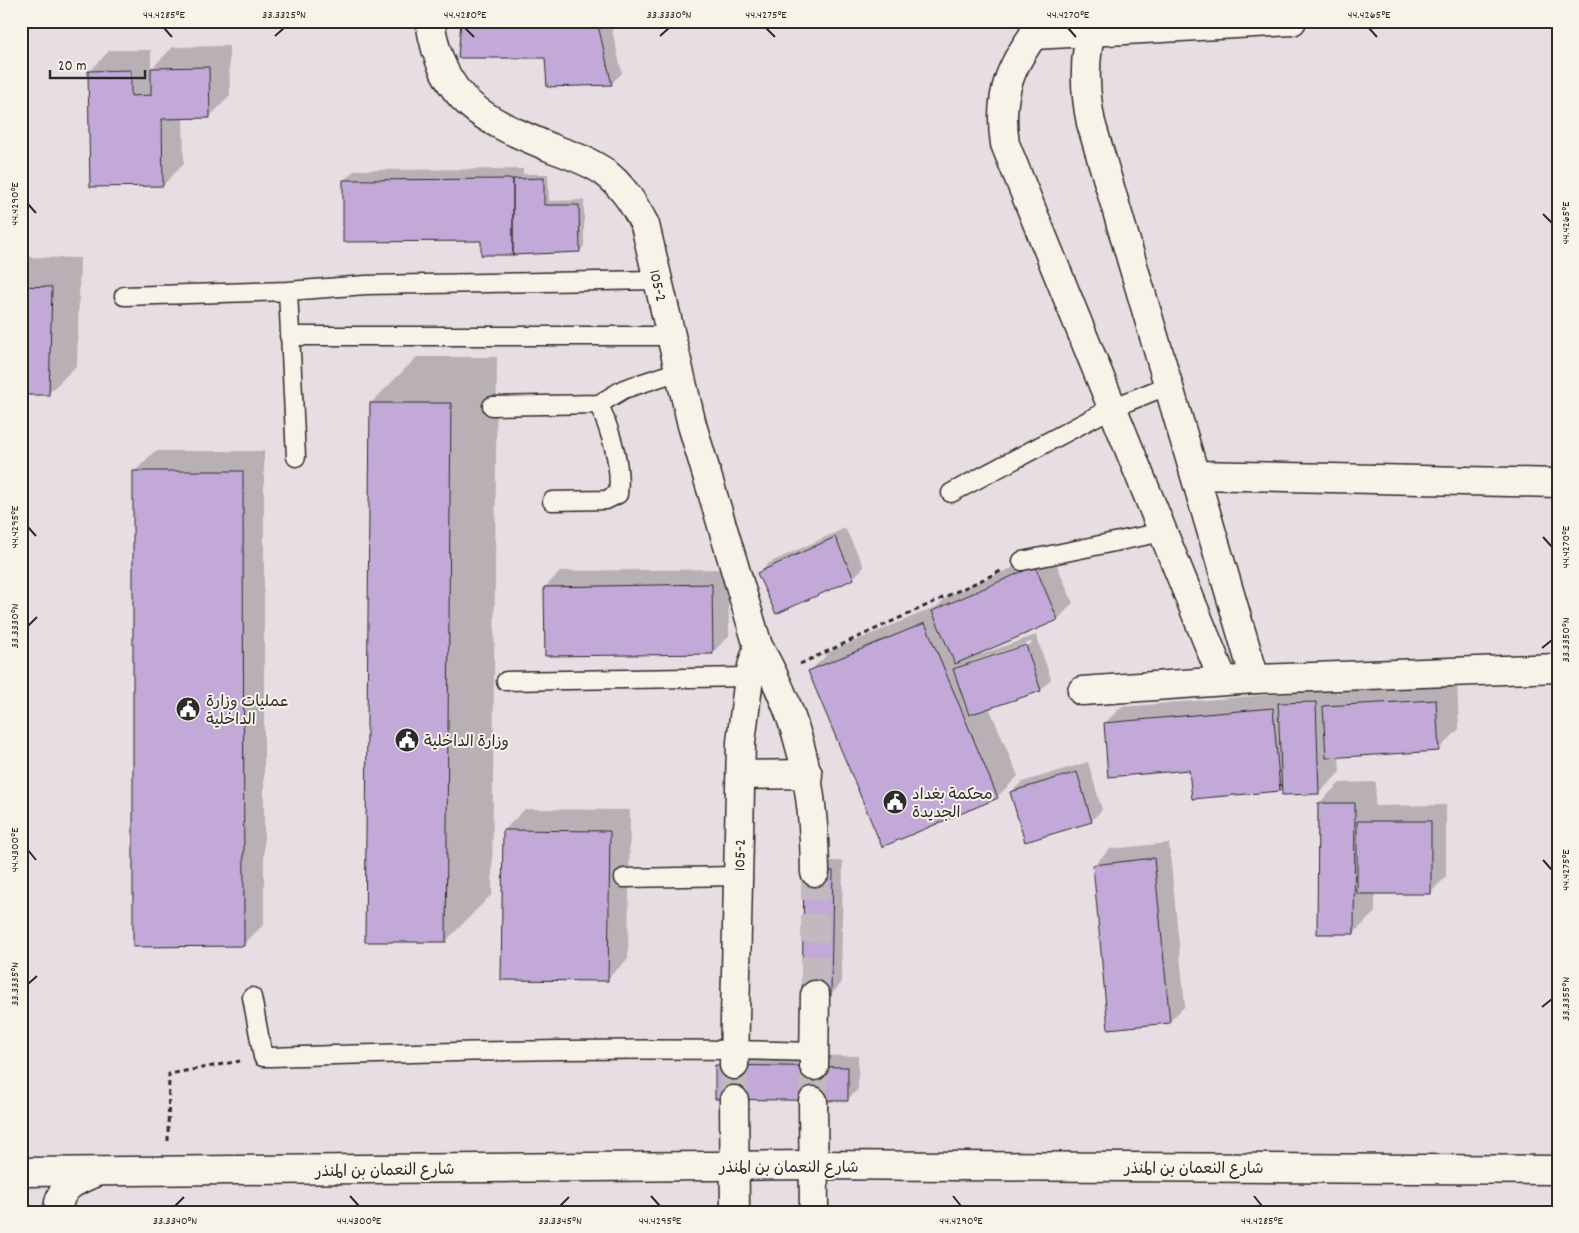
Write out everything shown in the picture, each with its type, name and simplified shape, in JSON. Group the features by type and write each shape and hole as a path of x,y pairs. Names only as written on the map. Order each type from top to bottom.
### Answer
{"street":[{"name":"105-2","path":"430,21 439,60 452,85 470,106 492,122 583,160 603,172 620,186 634,204 644,224 692,425 758,646 762,677 742,726 734,1057"},
{"path":"1223,680 1005,144 1002,106 1012,68 1038,28 1292,21"},
{"path":"1092,27 1085,78 1091,123 1255,679"},
{"path":"1195,475 1558,483"},
{"path":"1082,691 1223,680 1558,668"},
{"path":"762,677 791,716 808,774 815,872"},
{"path":"741,775 808,774"},
{"path":"814,1059 815,996"},
{"path":"734,1100 735,1212"},
{"path":"813,1101 814,1212"},
{"name":"شارع النعمان بن المنذر","path":"21,1172 814,1165 1558,1170"},
{"path":"58,1212 62,1192 70,1184 98,1172"}],"lane":[{"path":"124,296 288,291 366,285 657,280"},
{"path":"288,291 296,456"},
{"path":"289,336 670,336"},
{"path":"492,406 598,404 624,389 679,372"},
{"path":"951,493 1112,408 1169,385"},
{"path":"552,501 606,500 618,494 620,481 610,431 598,404"},
{"path":"1022,561 1164,532"},
{"path":"506,681 762,677"},
{"path":"624,878 738,876"},
{"path":"252,997 262,1057 517,1051 814,1059"}],"path":[{"path":"762,677 1022,561"},
{"path":"168,1171 169,1074 262,1057"}],"building":[{"path":"461,21 597,21 612,85 547,87 545,58 458,58"},
{"path":"209,67 210,118 162,119 163,186 90,187 88,71 131,70 131,96 151,95 151,68"},
{"path":"544,178 544,205 579,205 580,252 513,255 513,179"},
{"path":"513,179 513,255 481,255 481,241 343,242 343,180"},
{"path":"21,286 52,287 49,395 21,395"},
{"name":"وزارة الداخلية","path":"370,403 451,403 446,942 365,942"},
{"name":"عمليات وزارة الداخلية","path":"133,471 243,471 244,946 133,947"},
{"path":"835,537 854,579 776,614 757,573"},
{"path":"1035,566 1058,620 955,664 932,611"},
{"path":"712,584 713,654 545,656 544,587"},
{"path":"925,623 998,798 882,847 808,671"},
{"path":"1026,645 1041,691 969,715 953,669"},
{"path":"1436,700 1439,751 1326,758 1323,706"},
{"path":"1316,702 1319,794 1282,795 1278,703"},
{"path":"1273,708 1280,791 1192,799 1189,770 1108,777 1104,723"},
{"path":"1077,772 1092,822 1025,842 1010,792"},
{"path":"1318,803 1355,803 1354,934 1317,934"},
{"path":"1357,821 1431,821 1431,894 1357,894"},
{"path":"503,830 610,831 608,981 501,980"},
{"path":"1154,858 1170,1023 1108,1029 1093,865"},
{"path":"804,871 833,871 831,996 802,996"},
{"path":"715,1065 848,1067 848,1101 715,1099"}],"tunnel":[{"path":"815,872 815,995"},
{"path":"734,1065 734,1100"},
{"path":"813,1101 814,1066"}],"place":[{"name":"عمليات وزارة الداخلية","path":"188,709"},
{"name":"وزارة الداخلية","path":"407,740"},
{"name":"محكمة بغداد الجديدة","path":"895,802"}]}
